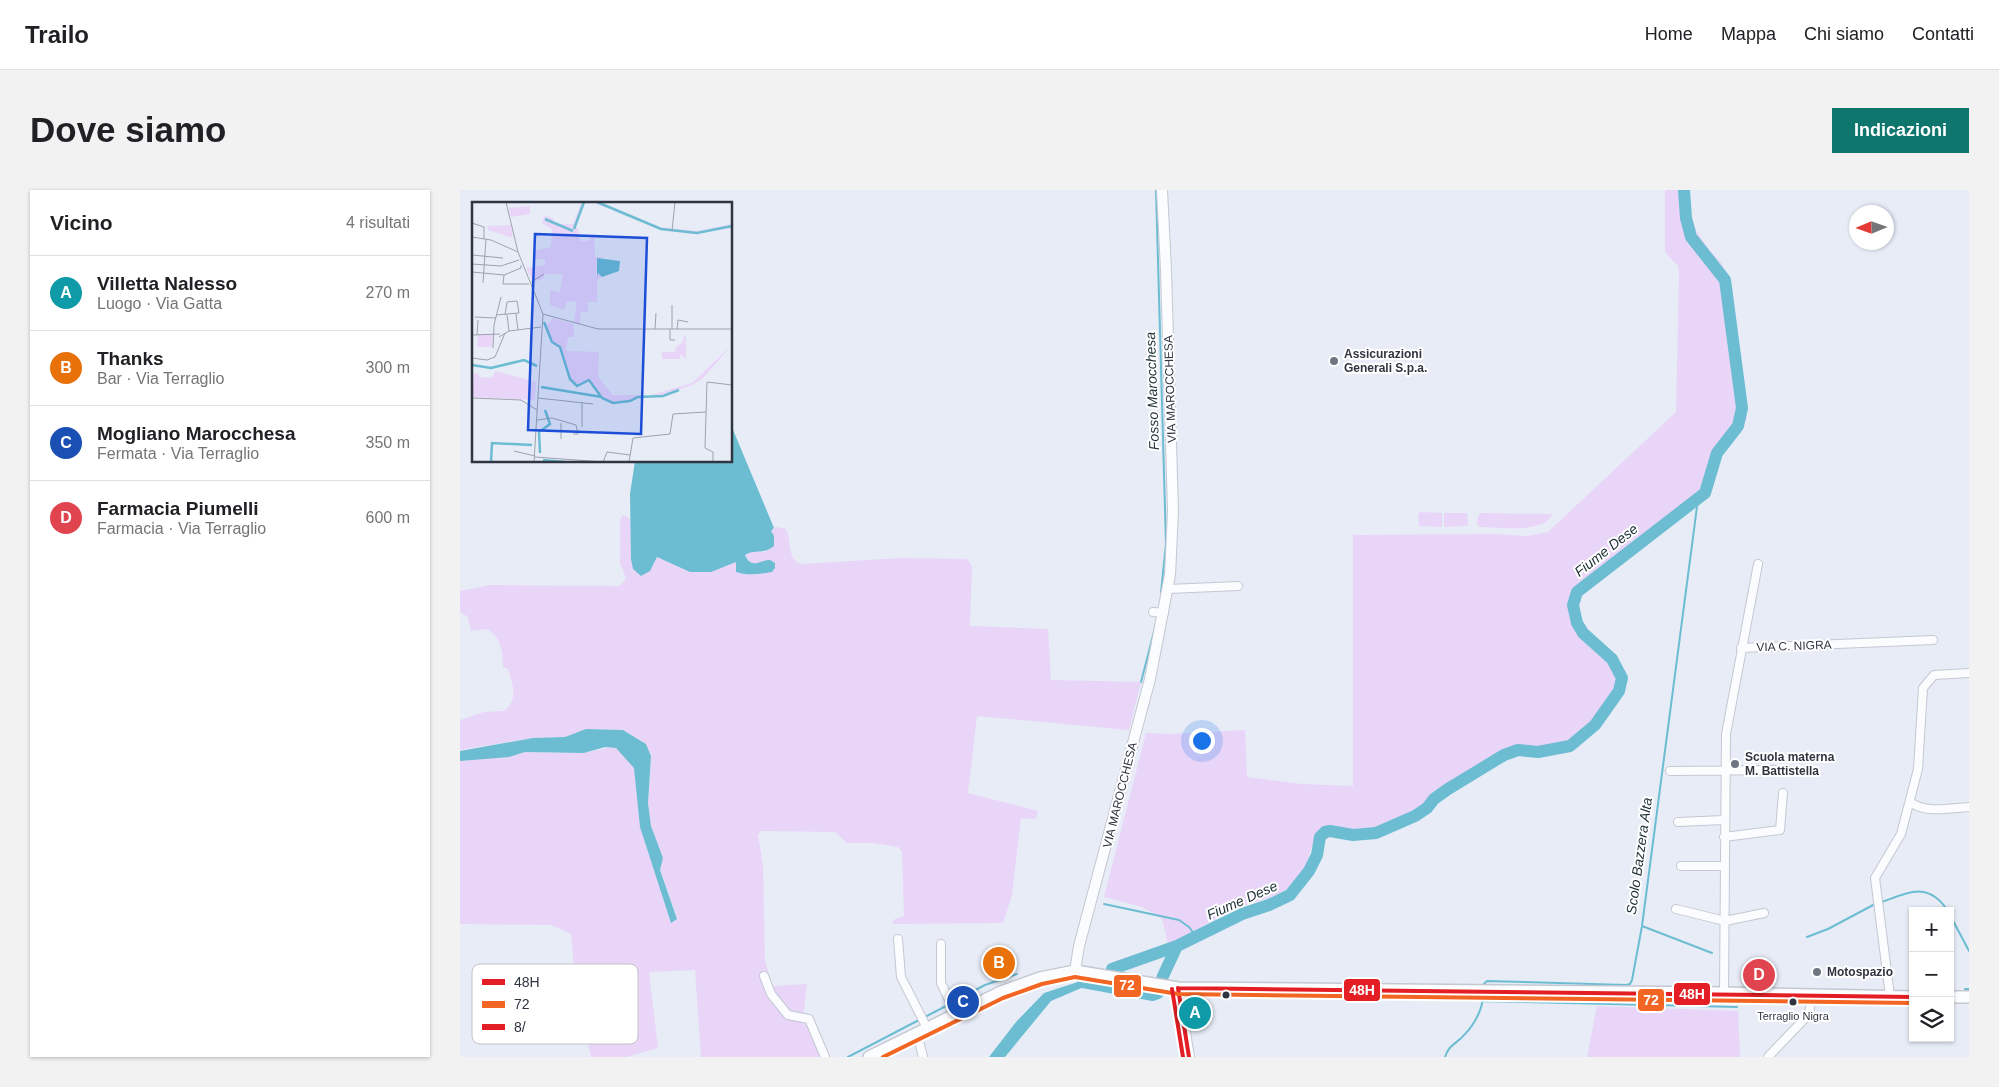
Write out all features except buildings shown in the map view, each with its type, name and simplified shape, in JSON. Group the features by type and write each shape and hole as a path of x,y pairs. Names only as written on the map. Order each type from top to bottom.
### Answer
{"main road":[{"path":"868,1057 953,1007 1026,982 1075,971 1160,987 1178,988 1482,990 1909,997"},
{"path":"1954,997 1969,997"}],"street":[{"name":"VIA MAROCCHESA","path":"1075,971 1079,946 1147,691 1168,589 1173,511 1162,190"},
{"name":"VIA C. NIGRA","path":"1758,564 1742,648 1933,640"},
{"path":"1168,589 1238,586"},
{"path":"1153,612 1164,613"},
{"path":"1724,993 1726,734 1742,648"},
{"path":"1890,996 1875,878 1901,834 1910,802 1918,768 1923,688 1934,675 1969,673"},
{"path":"1670,771 1781,770"},
{"path":"1724,837 1780,830 1783,793"},
{"path":"1910,802 1918,808 1927,809 1969,807"},
{"path":"1678,822 1724,820"},
{"path":"1681,866 1724,866"},
{"path":"1676,909 1724,921 1764,913"},
{"path":"898,939 901,977 922,1025 923,1057"},
{"path":"941,944 941,983 953,1007"},
{"path":"764,976 771,994 788,1015 809,1019 825,1057"},
{"path":"1178,988 1189,1057"},
{"path":"1768,1057 1809,1014 1812,994"}],"shaded area":[{"path":"1665,190 1688,190 1689,210 1697,232 1710,251 1721,262 1732,286 1746,407 1742,408 1747,418 1742,428 1721,454 1706,497 1614,570 1594,582 1583,591 1576,602 1578,614 1586,627 1609,653 1618,666 1624,680 1622,694 1614,708 1589,738 1569,751 1555,755 1524,755 1506,759 1484,770 1432,805 1377,828 1352,831 1335,827 1324,827 1316,837 1305,868 1291,887 1276,895 1235,909 1175,942 1144,956 1110,965 1116,961 1168,944 1162,919 1142,907 1104,897 1146,733 1171,734 1245,730 1247,777 1302,784 1353,786 1353,535 1492,534 1528,536 1548,532 1676,412 1679,272 1678,266 1665,252"},
{"path":"1421,512 1442,513 1442,527 1419,526 1418,514"},
{"path":"1444,513 1467,513 1468,526 1444,527"},
{"path":"1481,513 1552,515 1547,521 1539,525 1508,528 1480,527 1477,524 1478,516"},
{"path":"623,515 631,521 631,559 651,566 657,557 690,572 711,572 736,562 737,567 756,565 751,563 745,555 750,552 765,552 771,531 776,527 786,529 792,555 797,562 802,564 901,558 966,559 972,567 970,626 1048,629 1051,680 1141,682 1129,730 977,716 968,793 1038,811 1036,819 1021,818 1012,895 1003,923 892,924 895,919 904,916 902,851 898,847 873,843 847,843 835,832 761,831 758,835 763,865 765,961 773,986 807,984 803,1019 831,1057 701,1057 695,970 649,972 658,1048 627,1057 591,1057 588,1044 638,1044 638,964 574,964 571,934 551,925 460,924 460,761 515,755 525,752 584,753 611,747 616,748 632,763 636,774 640,827 671,922 677,918 660,869 663,858 651,826 648,803 651,756 646,744 623,730 586,729 565,737 533,738 460,750 460,720 484,712 504,711 512,702 514,692 508,669 503,667 502,650 498,641 492,632 487,629 471,631 468,617 460,612 460,591 490,585 620,586 626,578 620,563 620,520"},
{"path":"1597,1006 1738,1011 1740,1057 1587,1057"}],"water":[{"path":"732,427 774,528 771,531 774,536 774,546 767,550 745,555 753,563 770,560 775,563 775,568 772,572 745,574 736,572 736,562 711,572 690,572 657,557 650,571 641,576 633,569 631,559 630,494 635,462 732,462"},
{"path":"586,729 623,730 646,744 651,756 648,803 651,826 663,858 660,870 677,919 671,923 640,827 634,768 616,748 605,747 584,753 525,752 509,757 460,761 460,751 533,738 565,737"},
{"path":"1084,980 1101,982 1086,986 1051,1001 1005,1057 989,1057 1016,1022 1044,993"}],"waterway":[{"name":"Fosso Marocchesa","path":"1156,190 1166,544 1161,592"},
{"name":"Fiume Dese","path":"1112,969 1177,946 1242,914 1269,905 1290,895 1309,871 1317,855 1320,837 1325,832 1330,831 1353,835 1376,833 1415,816 1448,789 1504,755 1518,750 1538,752 1570,746 1595,725 1619,691 1622,678 1612,659 1583,633 1577,623 1573,605 1577,592 1705,493 1717,453 1738,426 1742,408 1725,280 1691,237 1686,218 1684,190"},
{"name":"Scolo Bazzera Alta","path":"1482,986 1487,981 1626,985 1630,984 1632,980 1642,926 1698,499"},
{"name":"Fosso Marocchesa","path":"1141,682 1156,624"},
{"path":"1879,903 1908,893 1925,892 1933,895 1945,907"},
{"path":"1104,904 1179,920 1189,927 1195,935"},
{"path":"1807,937 1828,929 1875,904"},
{"path":"1954,923 1969,951"},
{"path":"1642,926 1712,953"},
{"name":"Fiume Dese","path":"1083,982 1153,995 1158,993 1163,976 1177,946"},
{"path":"952,1002 985,985 1017,974"},
{"name":"Scolo Bazzera Alta","path":"1445,1057 1449,1049 1475,1021 1480,1011 1483,995"},
{"path":"1482,1001 1737,1007"},
{"path":"923,1018 948,1005"},
{"path":"848,1057 919,1020"}],"transit line":[{"name":"72","path":"883,1057 1003,998 1042,984 1075,977 1178,994 1909,1003"},
{"name":"48H","path":"1178,988 1909,997"},
{"name":"48H","path":"1178,988 1189,1057"},
{"name":"8/","path":"1172,989 1183,1057"}],"place":[{"name":"Assicurazioni Generali S.p.a.","path":"1334,361"},
{"name":"Scuola materna M. Battistella","path":"1735,764"},
{"name":"Thanks","path":"999,963"},
{"name":"Motospazio","path":"1817,972"},
{"name":"Farmacia Piumelli","path":"1759,975"},
{"name":"Mogliano Marocchesa","path":"963,1002"},
{"name":"Terraglio Nigra","path":"1793,1002"},
{"name":"Villetta Nalesso","path":"1195,1013"}]}
